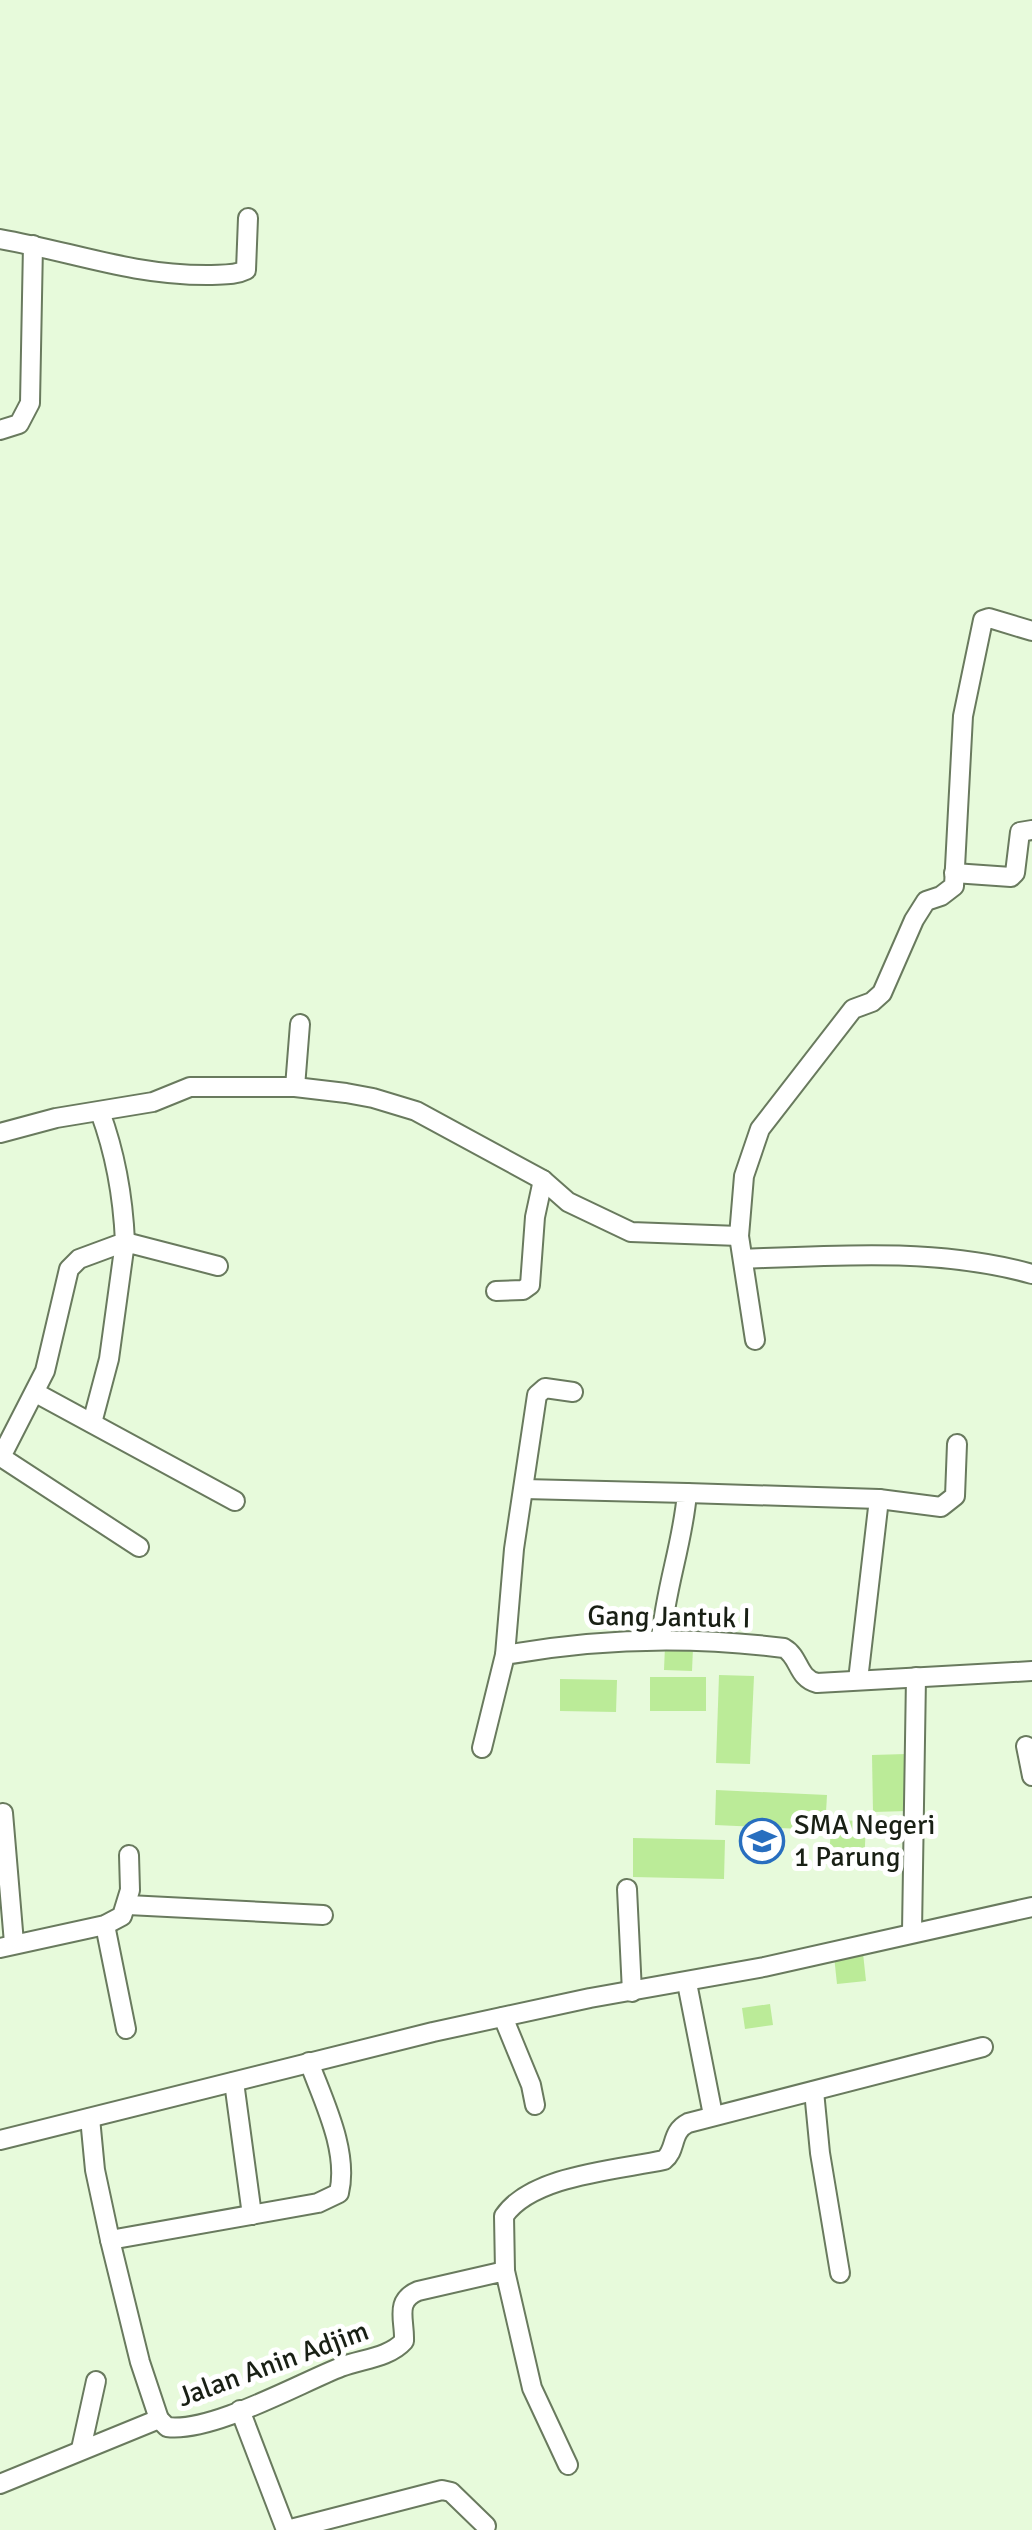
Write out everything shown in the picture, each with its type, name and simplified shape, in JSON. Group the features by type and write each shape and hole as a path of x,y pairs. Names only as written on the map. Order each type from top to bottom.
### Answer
{"street":[{"path":"0,239 134,271 240,274 247,264 248,218"},
{"path":"0,430 19,424 30,403 33,244"},
{"path":"755,1340 739,1236 744,1176 760,1129 849,1014 882,993 926,901 954,886 963,716 983,620 988,618 1032,631"},
{"path":"954,873 1011,877 1015,873 1020,832 1032,830"},
{"path":"295,1087 300,1024"},
{"path":"0,1133 56,1118 164,1099 190,1087 295,1087 373,1098 405,1107 542,1180 568,1202 631,1232 739,1236"},
{"path":"92,1423 109,1359 125,1242 123,1198 100,1112"},
{"path":"496,1291 523,1290 530,1285 542,1180"},
{"path":"139,1547 1,1458 36,1393 70,1269 79,1259 125,1242 218,1266"},
{"path":"743,1259 826,1256 949,1260 1032,1274"},
{"path":"482,1748 505,1654 514,1548 539,1391 544,1388 573,1392"},
{"path":"36,1393 235,1501"},
{"path":"524,1489 879,1499 931,1508 951,1501 957,1488 957,1444"},
{"path":"661,1640 664,1598 682,1540 687,1493"},
{"path":"858,1680 879,1499"},
{"name":"Gang Jantuk I","path":"505,1654 593,1641 735,1642 784,1648 791,1652 808,1680 1032,1671"},
{"path":"912,1932 916,1677"},
{"path":"1026,1746 1032,1776"},
{"path":"3,1813 7,1946 105,1925 122,1916 128,1905 130,1855"},
{"path":"628,1889 632,1992"},
{"path":"128,1905 322,1914"},
{"path":"0,2140 502,2017 687,1983 1032,1907"},
{"path":"105,1925 126,2029"},
{"path":"687,1983 713,2115"},
{"path":"502,2017 535,2105"},
{"path":"568,2465 532,2388 505,2271 504,2216 515,2204 584,2174 666,2158 679,2129 713,2115 982,2047"},
{"path":"110,2240 318,2203 339,2193 342,2183 332,2127 309,2062"},
{"path":"234,2082 252,2214"},
{"path":"814,2091 840,2273"},
{"path":"90,2118 95,2170 110,2240 140,2362 159,2420"},
{"name":"Jalan Anin Adjim","path":"0,2484 159,2420 166,2427 176,2428 240,2410 400,2346 404,2337 403,2301 412,2294 505,2271"},
{"path":"82,2449 96,2382"},
{"path":"240,2410 287,2530 442,2490 451,2492 486,2526"}],"building":[{"path":"665,1646 693,1648 692,1671 664,1670"},
{"path":"719,1675 754,1676 750,1764 716,1763"},
{"path":"650,1677 706,1677 706,1711 650,1711"},
{"path":"560,1679 617,1680 616,1712 560,1711"},
{"path":"906,1754 907,1811 873,1812 872,1755"},
{"path":"716,1790 827,1795 825,1830 715,1825"},
{"path":"831,1820 866,1821 864,1869 829,1868"},
{"path":"633,1838 725,1840 724,1879 633,1877"},
{"path":"863,1953 866,1981 837,1984 834,1956"},
{"path":"770,2004 773,2025 745,2029 742,2008"}],"place":[{"name":"SMA Negeri 1 Parung","path":"762,1841"}]}
